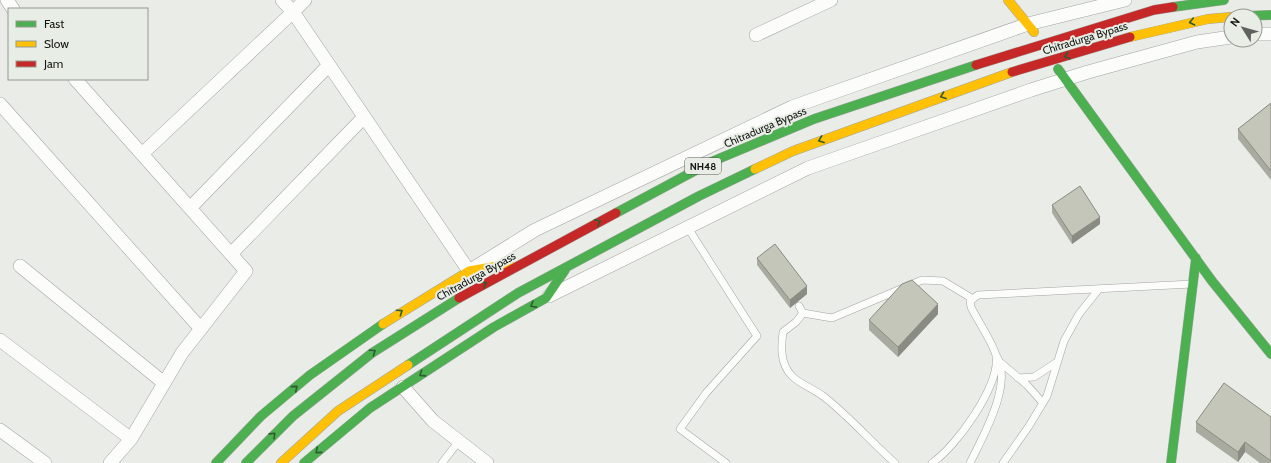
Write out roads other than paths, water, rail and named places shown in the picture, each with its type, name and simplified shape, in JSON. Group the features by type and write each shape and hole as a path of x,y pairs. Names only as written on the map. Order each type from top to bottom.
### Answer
{"main road":[{"path":"1008,0 1031,28"},
{"name":"Chitradurga Bypass","path":"246,463 293,416 372,353 465,294 711,162 814,119 1019,51 1154,10 1224,0"},
{"name":"Chitradurga Bypass","path":"281,463 338,411 518,293 699,196 793,151 1021,69 1146,32 1208,19 1223,18"},
{"path":"1063,74 1196,258 1271,354"},
{"path":"1171,463 1196,258"},
{"path":"216,463 261,416 310,375 407,308 469,271 528,260"},
{"path":"304,463 370,408 494,327 546,298 568,267"}],"street":[{"path":"282,0 293,12 469,271 535,230 792,107 1031,28 1062,15 1125,0"},
{"path":"142,154 306,0"},
{"path":"756,35 815,3 831,0"},
{"path":"1062,15 1078,0"},
{"path":"546,298 808,168 1063,74 1120,62 1197,42 1223,38"},
{"path":"190,208 329,65"},
{"path":"76,80 246,271 182,353 131,439 110,463"},
{"path":"0,104 202,329"},
{"path":"231,254 364,117"},
{"path":"20,266 164,383"},
{"path":"0,340 131,439"},
{"path":"403,387 433,422 487,463"},
{"path":"0,430 45,463"}],"lane":[{"path":"688,228 757,336 706,393 680,429 726,463"},
{"path":"896,463 823,396 792,377 782,357 781,343 783,332 803,314 832,318 922,280 943,281 973,299"},
{"path":"1043,403 1027,385 1001,363 971,307 970,301 978,295 1193,284"},
{"path":"1003,463 1030,426 1047,396 1064,341 1079,314 1099,289"},
{"path":"799,306 803,314"},
{"path":"932,463 942,456 978,409 989,389 996,355"},
{"path":"1018,378 1034,377 1058,362"},
{"path":"970,463 998,404 1001,363"},
{"path":"442,463 459,441"}]}
